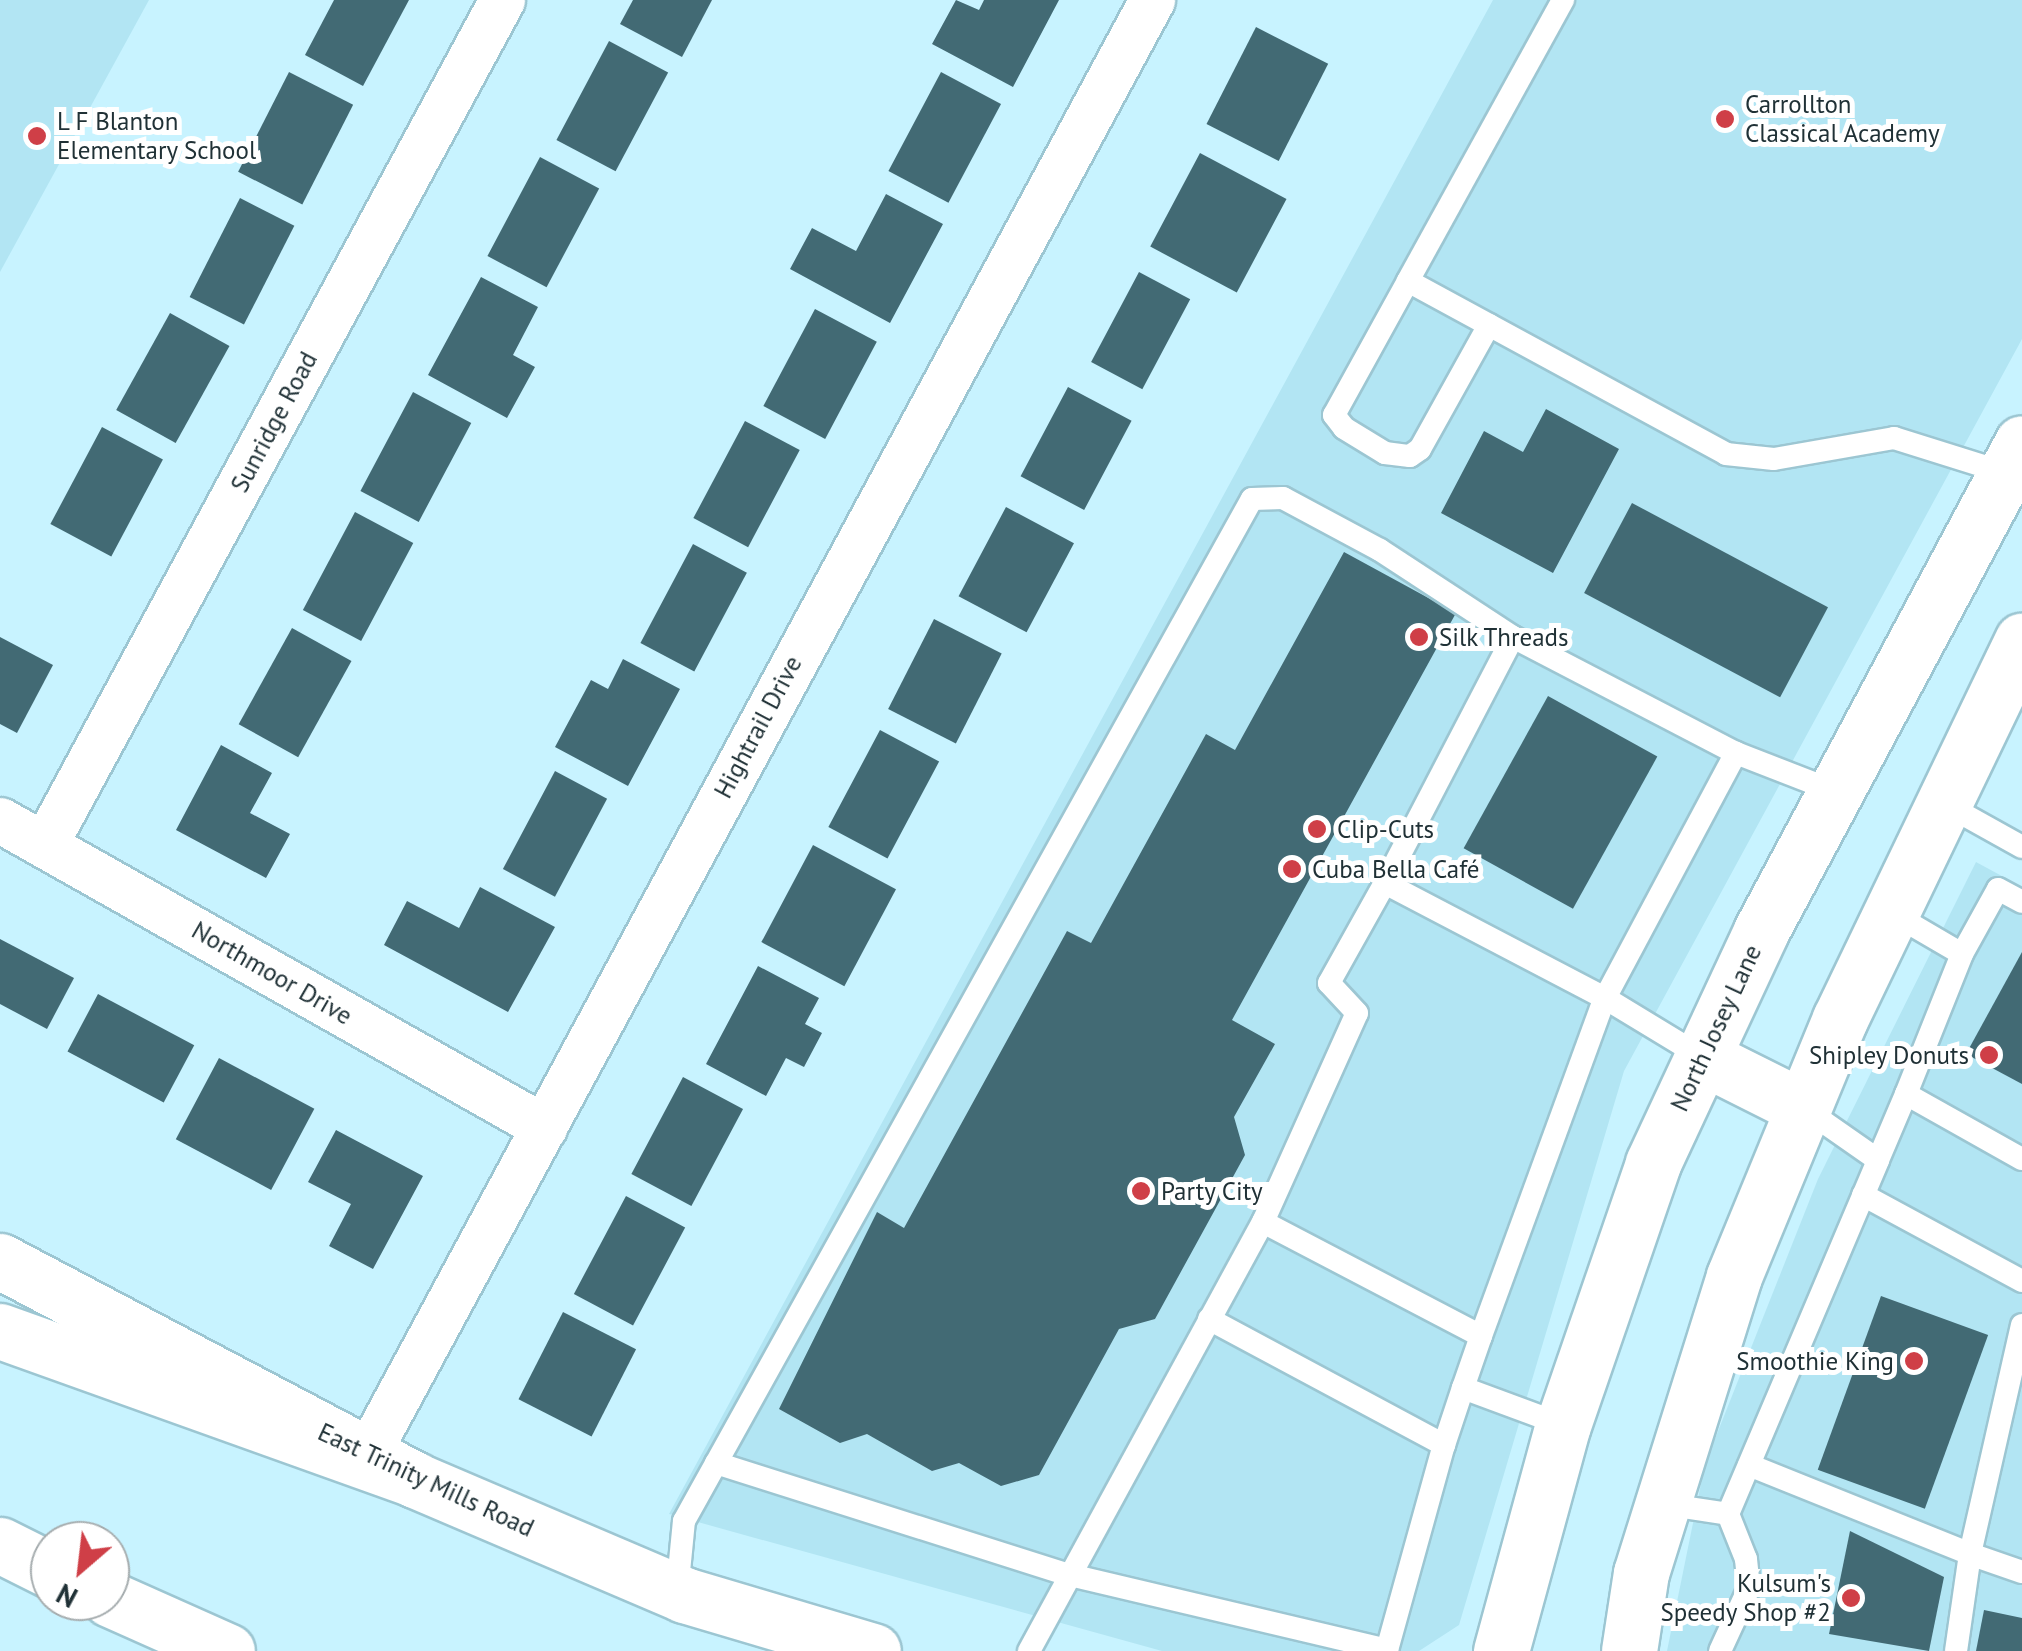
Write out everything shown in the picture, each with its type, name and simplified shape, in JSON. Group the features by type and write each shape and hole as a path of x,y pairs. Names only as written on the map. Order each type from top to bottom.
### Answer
{"main road":[{"name":"North Josey Lane","path":"1506,1630 1563,1425 1653,1162 1834,791 2017,466"},
{"path":"1628,1651 1640,1573 1734,1276 1802,1108 1890,912 2022,641"},
{"path":"1702,1057 1802,1108"},
{"name":"East Trinity Mills Road","path":"0,1261 415,1480 676,1592 873,1651"},
{"path":"0,1331 415,1480"},
{"path":"0,1545 30,1560"},
{"path":"130,1608 227,1651"},
{"path":"1477,1651 1506,1630"}],"street":[{"name":"Sunridge Road","path":"46,844 502,0"},
{"name":"Hightrail Drive","path":"366,1456 1152,0"},
{"name":"Northmoor Drive","path":"0,820 544,1128"}],"lane":[{"path":"1489,326 1420,449 1410,456 1385,452 1344,428 1334,415 1563,0"},
{"path":"1408,281 1726,454 1774,459 1894,438 2017,466"},
{"path":"676,1592 684,1521 1252,499 1283,498 1380,550 1514,637 1736,753 1834,791"},
{"path":"1029,1651 1066,1574 1263,1222 1357,1013 1329,983 1514,637"},
{"path":"716,1462 1066,1574 1387,1650 1463,1388 1605,998 1736,753"},
{"path":"1942,803 2022,847"},
{"path":"1384,883 1605,998 1702,1057"},
{"path":"1720,1651 1749,1588 1746,1559 1728,1514 1962,954 1998,889 2022,902"},
{"path":"1890,912 1962,954"},
{"path":"1906,1094 2022,1159"},
{"path":"1802,1108 1878,1160"},
{"path":"1864,1194 2022,1281"},
{"path":"1263,1222 1481,1336"},
{"path":"1210,1319 1444,1445"},
{"path":"1956,1651 1970,1554 2022,1324"},
{"path":"1463,1388 1563,1425"},
{"path":"1749,1465 2022,1572"},
{"path":"1661,1503 1728,1514"}],"shaded area":[{"name":"L F Blanton Elementary School","path":"0,0 149,0 0,272"},
{"path":"1493,0 2022,0 2022,339 1624,1071 1459,1625 1419,1651 1162,1651 669,1514"},
{"path":"1976,862 2022,887 2022,1651 1667,1651 1705,1464 1818,1179"}],"building":[{"path":"334,0 409,0 363,86 305,55"},
{"path":"633,0 712,0 682,57 620,24"},
{"path":"956,0 979,10 984,0 1059,0 1013,87 932,44"},
{"path":"1256,27 1328,64 1279,161 1207,124"},
{"path":"609,41 668,72 616,171 556,140"},
{"path":"289,72 353,105 302,204 238,172"},
{"path":"941,72 1001,104 948,203 888,171"},
{"path":"1200,153 1287,199 1237,293 1150,247"},
{"path":"540,157 599,188 547,287 487,256"},
{"path":"886,194 943,224 890,323 790,269 812,228 856,251"},
{"path":"240,198 294,226 244,325 190,297"},
{"path":"1139,272 1190,299 1142,389 1091,362"},
{"path":"481,277 538,307 513,355 535,367 507,418 428,375"},
{"path":"815,309 877,342 825,439 763,406"},
{"path":"170,313 229,346 176,443 116,410"},
{"path":"1068,387 1132,421 1084,510 1021,476"},
{"path":"413,392 471,423 419,522 360,491"},
{"path":"1546,409 1619,449 1553,573 1441,513 1484,431 1523,452"},
{"path":"745,421 800,450 748,547 693,518"},
{"path":"102,427 163,459 111,557 50,524"},
{"path":"1632,503 1828,607 1780,697 1584,593"},
{"path":"1006,507 1074,543 1027,632 959,596"},
{"path":"355,512 413,543 361,641 303,610"},
{"path":"693,544 747,573 694,672 640,643"},
{"path":"1344,552 1456,613 1232,1020 1275,1044 1234,1117 1245,1155 1155,1319 1119,1329 1039,1475 1001,1486 959,1463 932,1471 867,1434 840,1443 779,1409 877,1212 904,1228 1067,931 1091,943 1206,734 1235,750"},
{"path":"934,619 1002,654 956,743 888,709"},
{"path":"292,628 351,661 298,757 239,724"},
{"path":"0,637 53,665 17,733 0,724"},
{"path":"623,659 680,689 628,786 555,747 591,680 608,689"},
{"path":"1548,696 1657,757 1573,909 1464,848"},
{"path":"880,730 939,761 888,859 828,827"},
{"path":"221,745 272,773 250,813 290,834 266,878 176,830"},
{"path":"555,771 607,799 555,897 503,869"},
{"path":"813,845 896,889 844,986 761,942"},
{"path":"480,887 555,927 508,1012 384,945 407,901 459,928"},
{"path":"0,939 74,978 47,1029 0,1004"},
{"path":"2022,952 2022,1084 1966,1054"},
{"path":"758,966 819,998 805,1024 822,1033 804,1067 786,1058 766,1096 706,1064"},
{"path":"98,994 194,1045 164,1103 67,1051"},
{"path":"219,1058 314,1109 271,1190 176,1139"},
{"path":"683,1077 743,1109 691,1206 631,1174"},
{"path":"336,1130 423,1176 373,1269 329,1246 351,1204 308,1182"},
{"path":"626,1196 685,1227 633,1325 574,1294"},
{"path":"1881,1296 1988,1335 1925,1509 1818,1470"},
{"path":"563,1312 636,1349 592,1437 519,1399"},
{"path":"1850,1531 1944,1577 1929,1651 1829,1634"},
{"path":"1984,1610 2022,1618 2022,1651 1976,1651"}],"place":[{"name":"Carrollton Classical Academy","path":"1725,119"},
{"name":"L F Blanton Elementary School","path":"37,136"},
{"name":"Silk Threads","path":"1419,637"},
{"name":"Clip-Cuts","path":"1317,829"},
{"name":"Cuba Bella Café","path":"1292,869"},
{"name":"Shipley Donuts","path":"1989,1055"},
{"name":"Party City","path":"1141,1191"},
{"name":"Smoothie King","path":"1914,1361"},
{"name":"Kulsum's Speedy Shop #2","path":"1851,1598"}]}
